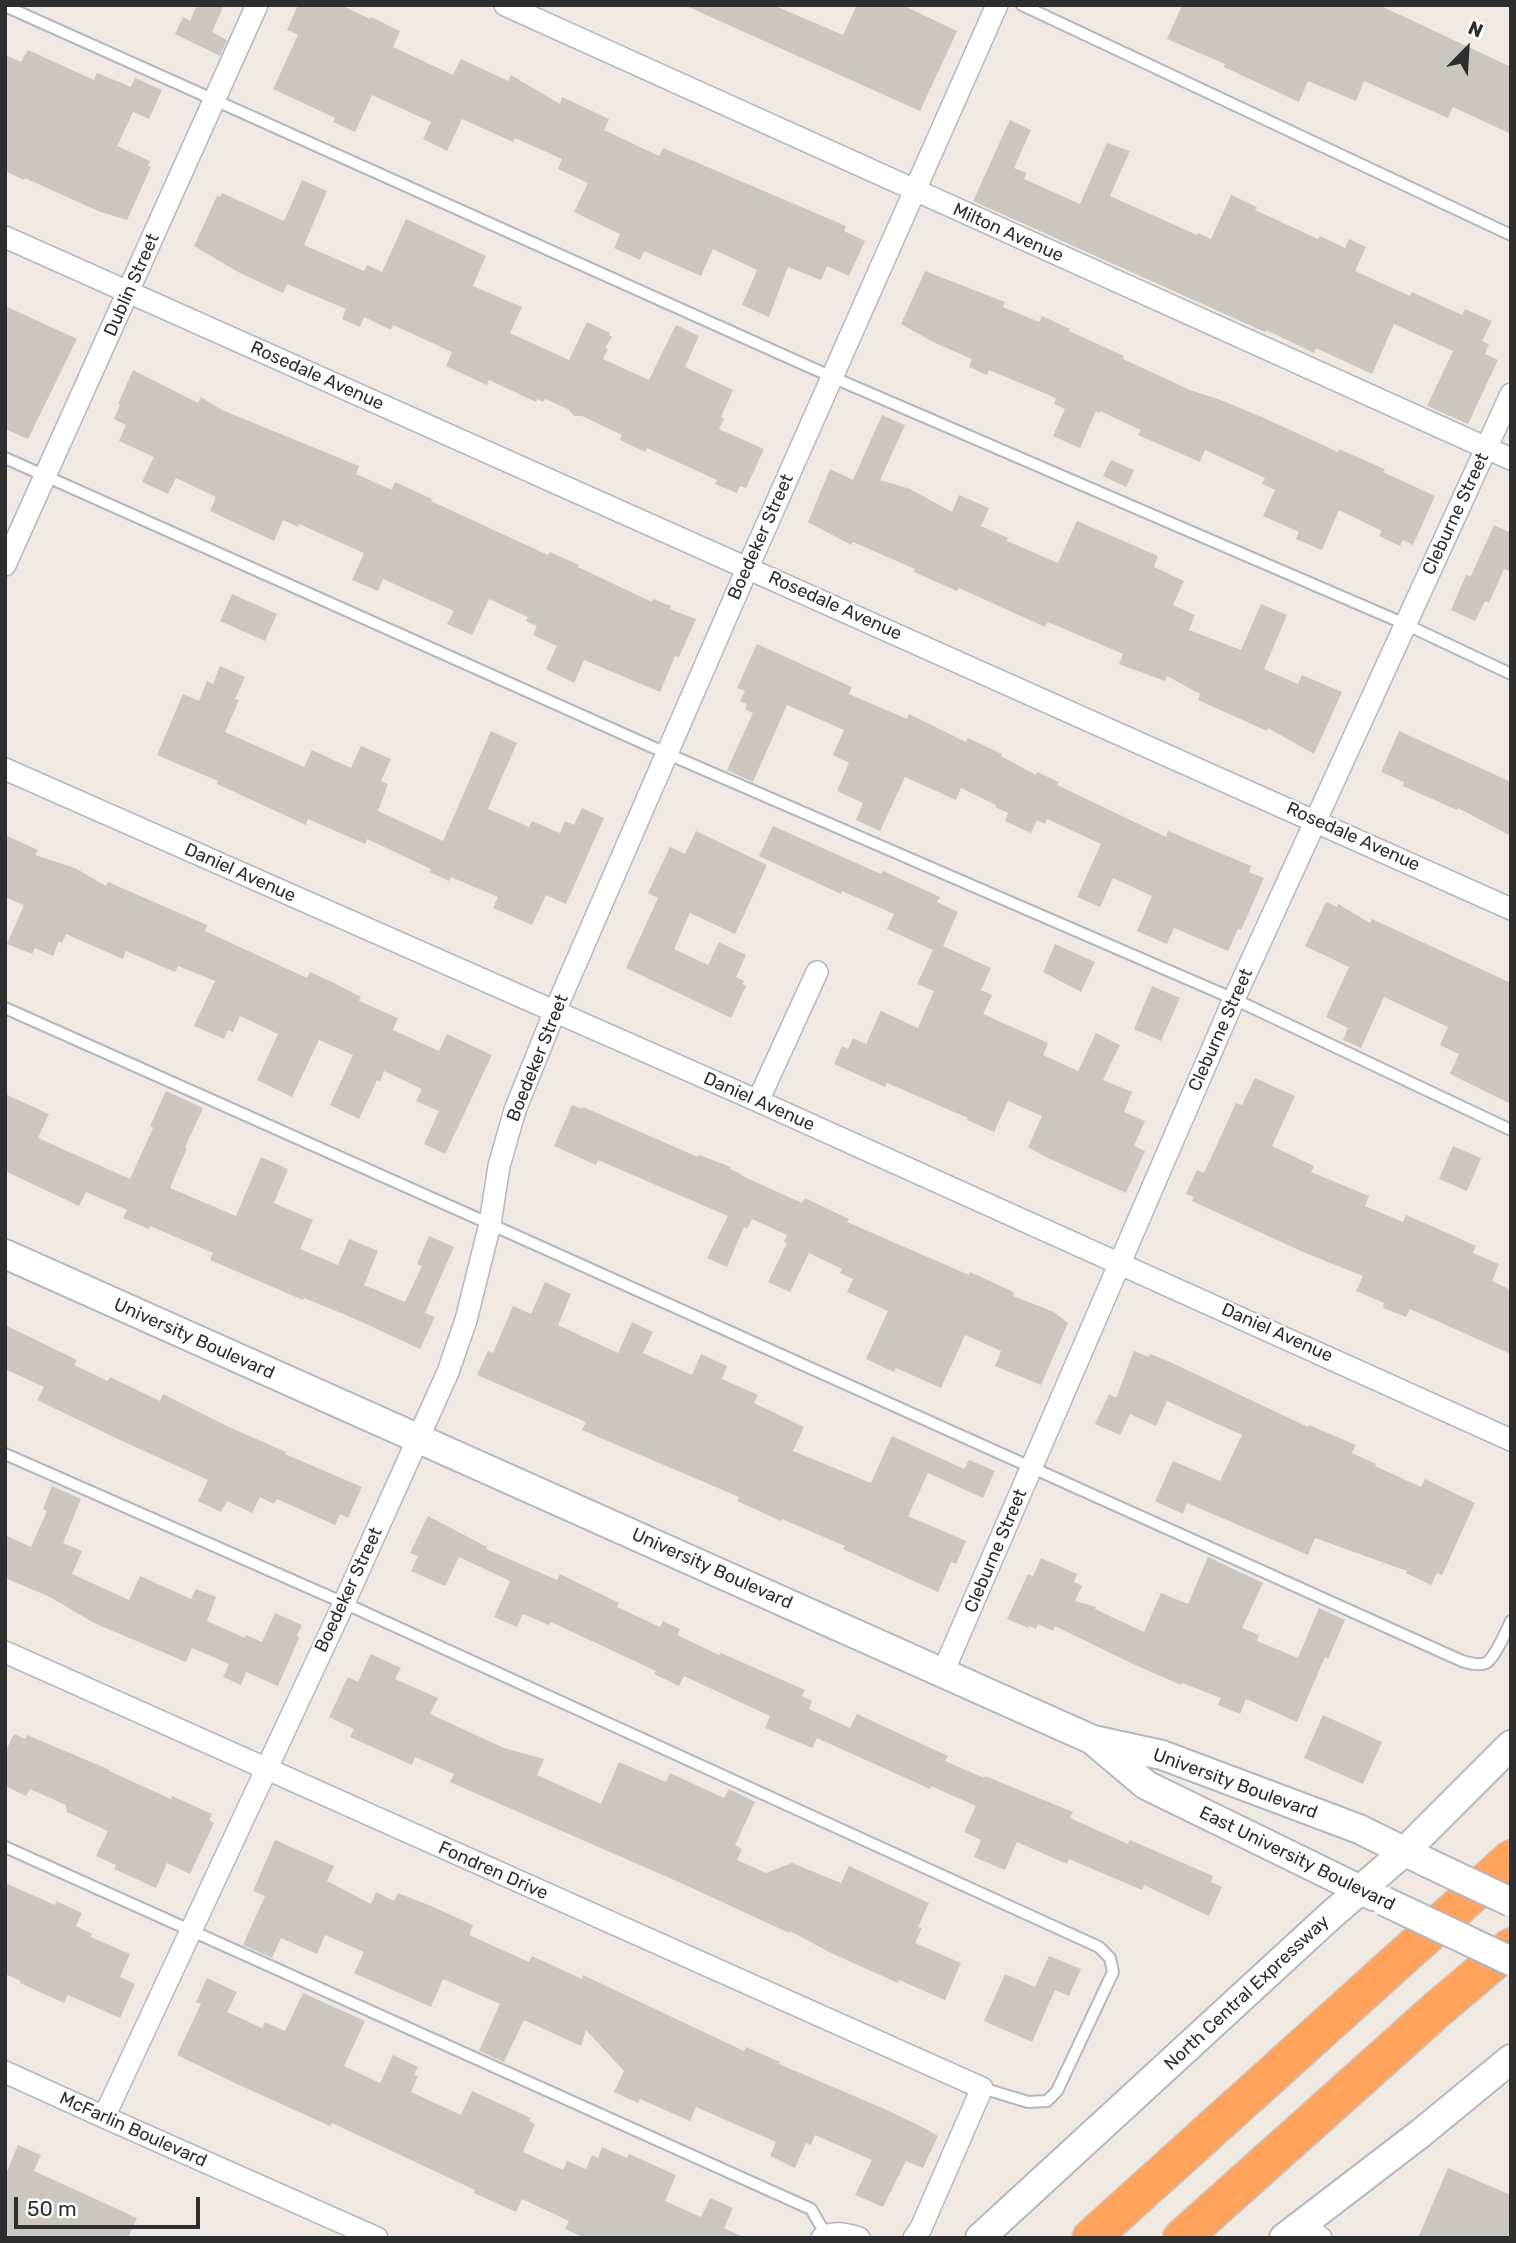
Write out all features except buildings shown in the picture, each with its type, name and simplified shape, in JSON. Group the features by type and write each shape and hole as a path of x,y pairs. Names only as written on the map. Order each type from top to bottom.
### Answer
{"highway":[{"path":"1091,2238 1511,1859"},
{"path":"1182,2238 1511,1947"}],"street":[{"name":"Dublin Street","path":"5,565 257,5"},
{"name":"Milton Avenue","path":"505,5 1511,459"},
{"name":"Boedeker Street","path":"104,2117 344,1603 448,1372 490,1224 499,1166 515,1110 555,1011 748,567 997,5"},
{"name":"Rosedale Avenue","path":"5,237 1511,909"},
{"name":"Cleburne Street","path":"943,1672 1234,999 1511,394"},
{"name":"Daniel Avenue","path":"5,769 758,1101 1511,1440"},
{"path":"758,1101 817,972"},
{"name":"University Boulevard","path":"5,1254 1093,1740 1162,1755 1359,1829 1415,1857"},
{"name":"Fondren Drive","path":"5,1652 982,2088"},
{"name":"East University Boulevard","path":"1093,1740 1146,1785 1511,1961"},
{"name":"North Central Expressway","path":"980,2238 1415,1857 1511,1745"},
{"path":"1415,1857 1511,1902"},
{"path":"1302,2233 1511,2059"},
{"name":"McFarlin Boulevard","path":"5,2072 377,2238"},
{"path":"915,2238 982,2088"},
{"path":"824,2236 849,2235 859,2238"}],"lane":[{"path":"1022,5 1511,235"},
{"path":"5,6 832,377 1405,624 1511,674"},
{"path":"5,458 668,754 1234,999 1511,1130"},
{"path":"5,1009 1462,1661 1485,1663 1493,1656 1511,1621"},
{"path":"5,1454 344,1603 1099,1947 1110,1958 1113,1972 1057,2091 1047,2101 1028,2102 982,2088"},
{"path":"5,1847 811,2209 824,2236"}]}
